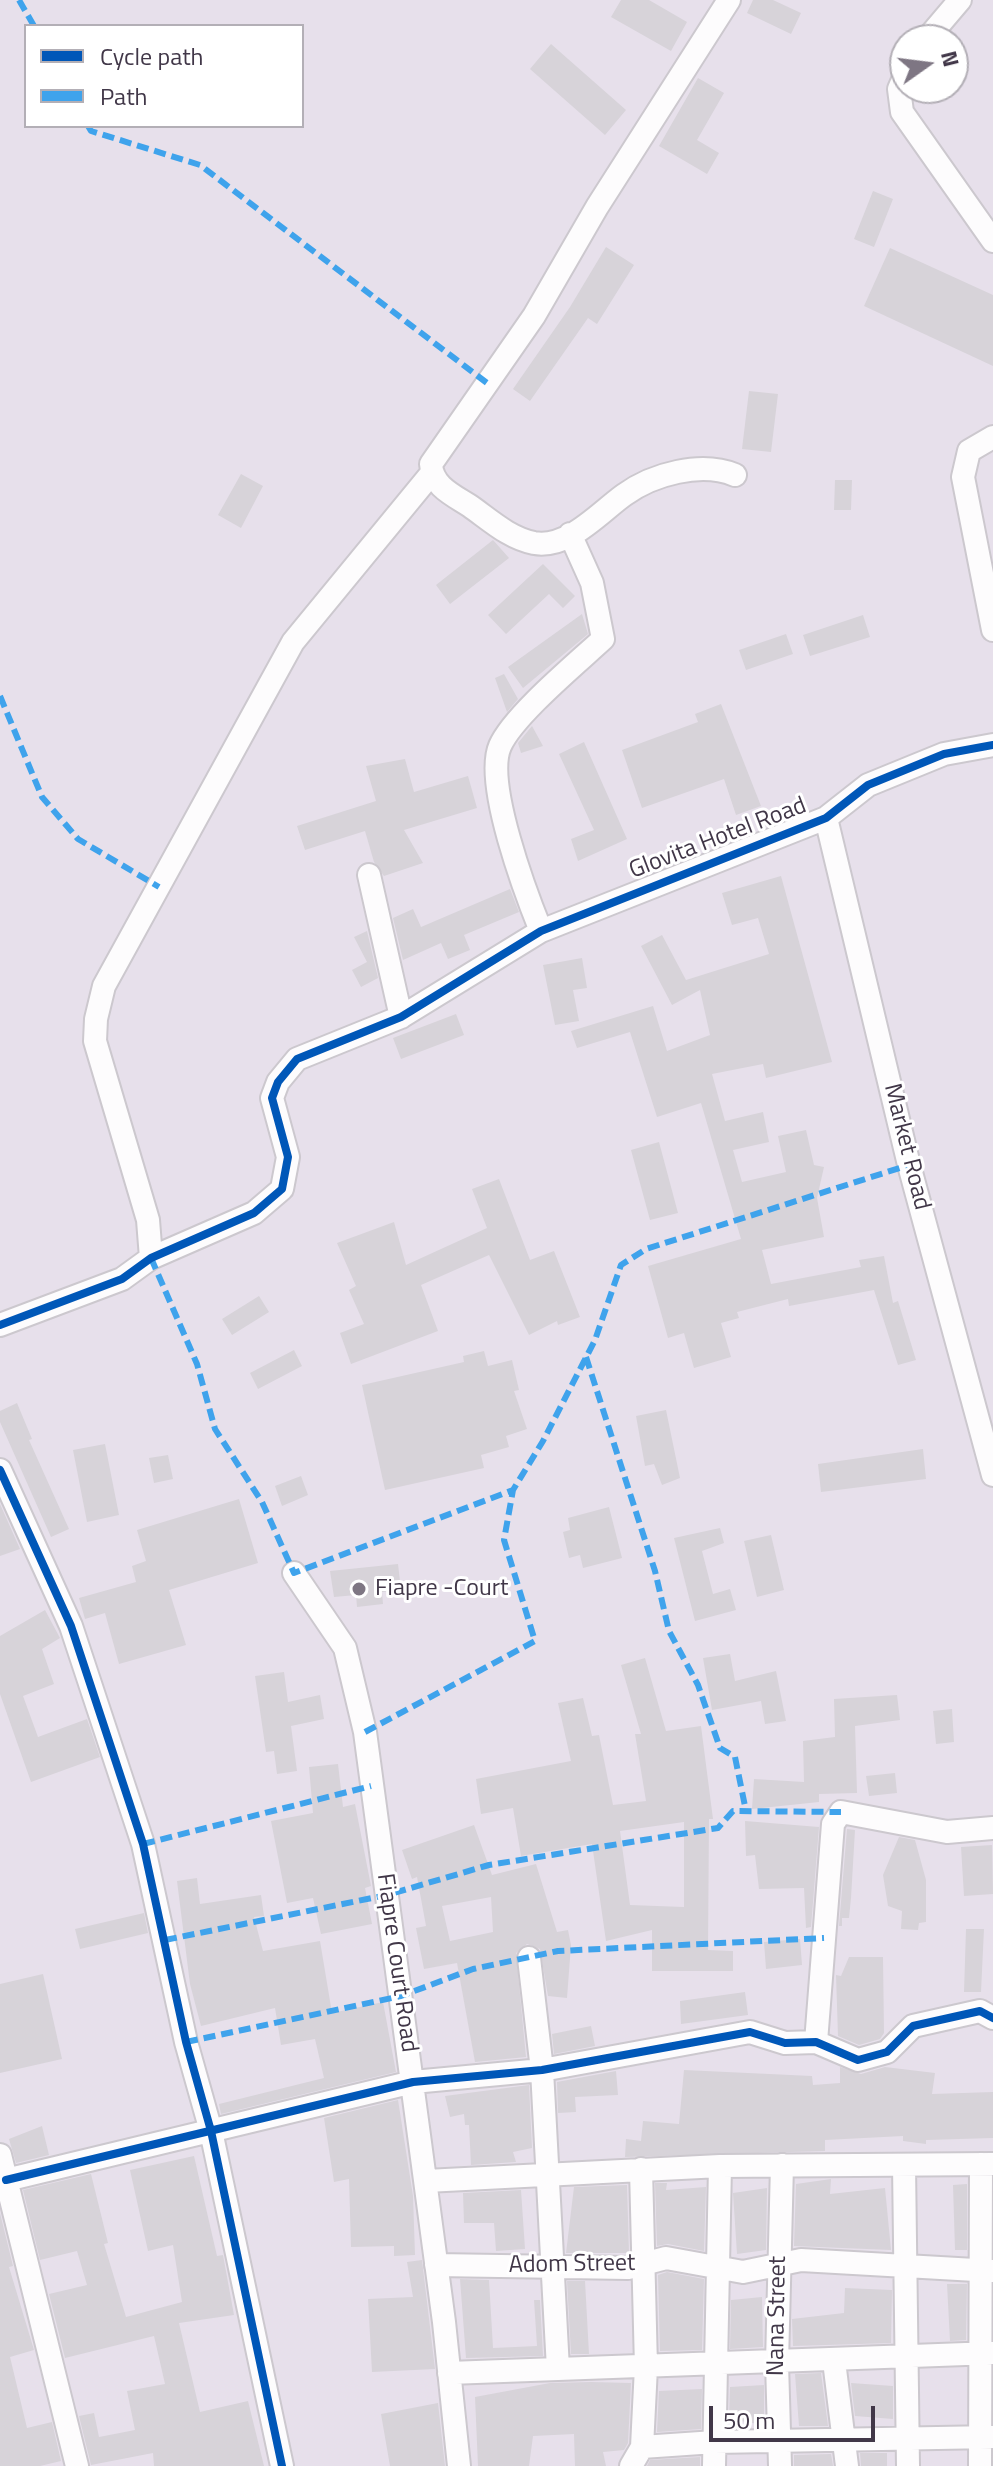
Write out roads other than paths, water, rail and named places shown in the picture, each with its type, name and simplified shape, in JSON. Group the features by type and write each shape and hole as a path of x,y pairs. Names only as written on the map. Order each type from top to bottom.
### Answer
{"street":[{"path":"151,1258 148,1220 95,1041 96,1019 104,986 293,642 431,474 436,455 534,316 597,207 729,0"},
{"path":"940,24 960,0"},
{"path":"901,104 902,112 993,241"},
{"path":"993,437 969,451 963,477 993,630"},
{"path":"431,474 440,485 507,533 535,543 570,534 627,493 676,472 721,469 735,475"},
{"path":"541,931 509,846 499,787 499,747 549,688 603,639 592,583 570,534"},
{"name":"Glovita Hotel Road","path":"0,1325 122,1279 151,1258 254,1213 282,1189 288,1157 272,1098 278,1082 297,1059 401,1017 541,931 826,818 868,785 944,754 993,745"},
{"name":"Market Road","path":"826,818 909,1165 993,1475"},
{"path":"369,875 401,1017"},
{"path":"0,1470 71,1626 143,1844 186,2042 211,2131 282,2466"},
{"name":"Fiapre Court Road","path":"294,1573 345,1648 365,1732 426,2181 459,2466"},
{"path":"816,2042 833,1824 841,1812 947,1832 993,1828"},
{"path":"529,1958 542,2070 558,2369"},
{"path":"6,2180 413,2082 542,2070 750,2032 785,2043 816,2042 858,2060 887,2052 913,2026 980,2011 993,2018"},
{"path":"0,2155 77,2466"},
{"path":"426,2181 546,2172 720,2166 987,2164 986,2438 980,2466"},
{"name":"Nana Street","path":"780,2466 777,2363 782,2165"},
{"path":"904,2165 908,2466"},
{"path":"714,2466 720,2166"},
{"path":"641,2169 646,2367 636,2457 715,2442 986,2438"},
{"name":"Adom Street","path":"436,2265 628,2268 666,2258 743,2272 801,2260 987,2270"},
{"path":"449,2373 986,2353"},
{"path":"834,2361 847,2466"}],"place":[{"name":"Fiapre -Court","path":"359,1589"}]}
